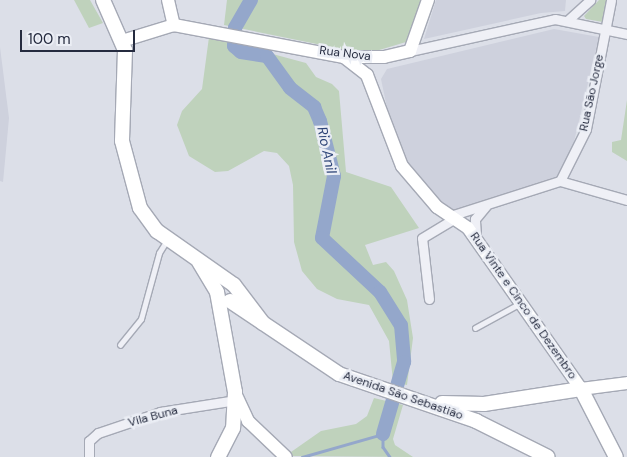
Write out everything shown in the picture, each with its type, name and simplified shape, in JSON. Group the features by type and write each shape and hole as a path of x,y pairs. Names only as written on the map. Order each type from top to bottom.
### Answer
{"main road":[{"path":"102,0 122,41 127,60 122,129 126,166 140,208 168,239 188,251 203,266 223,298"},
{"path":"168,0 174,25"},
{"path":"410,51 428,0"},
{"name":"Rua Nova","path":"122,41 174,25 213,30 344,57 384,58 410,51"},
{"name":"Rua Vinte e Cinco de Dezembro","path":"344,57 363,70 374,92 402,166 437,207 452,217 479,242 581,389 616,457"},
{"name":"Rua Vinte e Cinco de Dezembro","path":"374,92 374,70 384,58"},
{"name":"Avenida São Sebastião","path":"188,251 234,286 263,323"},
{"path":"234,286 220,284 223,298 225,338 235,396 244,416 261,436 286,457"},
{"name":"Avenida São Sebastião","path":"223,298 263,323 327,368 390,391 431,403 476,421 548,457"},
{"path":"431,403 484,404 627,383"},
{"path":"218,457 232,430 235,396"},
{"path":"476,421 474,409 484,404"},
{"path":"232,430 261,436"}],"street":[{"path":"568,20 590,0"},
{"name":"Rua São Jorge","path":"560,181 586,129 611,0"},
{"name":"Rua Nova","path":"410,51 534,22 568,20 627,34"},
{"path":"429,299 422,238 452,217 560,181 627,200"},
{"path":"479,242 474,223 486,205"},
{"name":"Vila Buna","path":"89,457 89,442 98,433 160,412 235,396"}],"lane":[{"path":"120,345 141,319 159,253 168,239"},
{"path":"475,328 522,302"}],"shaded area":[{"path":"436,0 566,0 565,11 541,13 424,39"},
{"path":"554,29 599,37 572,150 555,179 458,211 443,206 408,166 393,137 381,79 387,69"},
{"path":"0,47 9,118 3,182 0,181"}],"green space":[{"path":"74,0 90,0 103,23 89,28"},
{"path":"227,0 421,0 406,42 366,54 224,25"},
{"path":"599,0 607,0 603,22 586,19 584,16"},
{"path":"209,37 306,63 316,77 332,84 339,91 346,172 391,187 419,228 365,245 373,265 386,262 394,271 407,300 413,338 407,385 393,382 389,341 369,305 337,299 317,289 302,271 294,242 293,185 289,166 277,153 264,151 228,171 215,172 189,156 177,125 182,111 202,89"},
{"path":"627,100 627,161 612,152 612,142 621,140"},
{"path":"374,398 403,405 393,439 395,445 413,457 292,456 291,452 321,431 356,424 367,416"}],"waterway":[{"name":"Rio Anil","path":"251,0 235,28 234,46 241,52 267,56 290,88 314,107 320,121 334,176 322,238 380,292 401,325 404,362 383,434"},
{"path":"302,457 383,434 383,447 390,457"}]}
